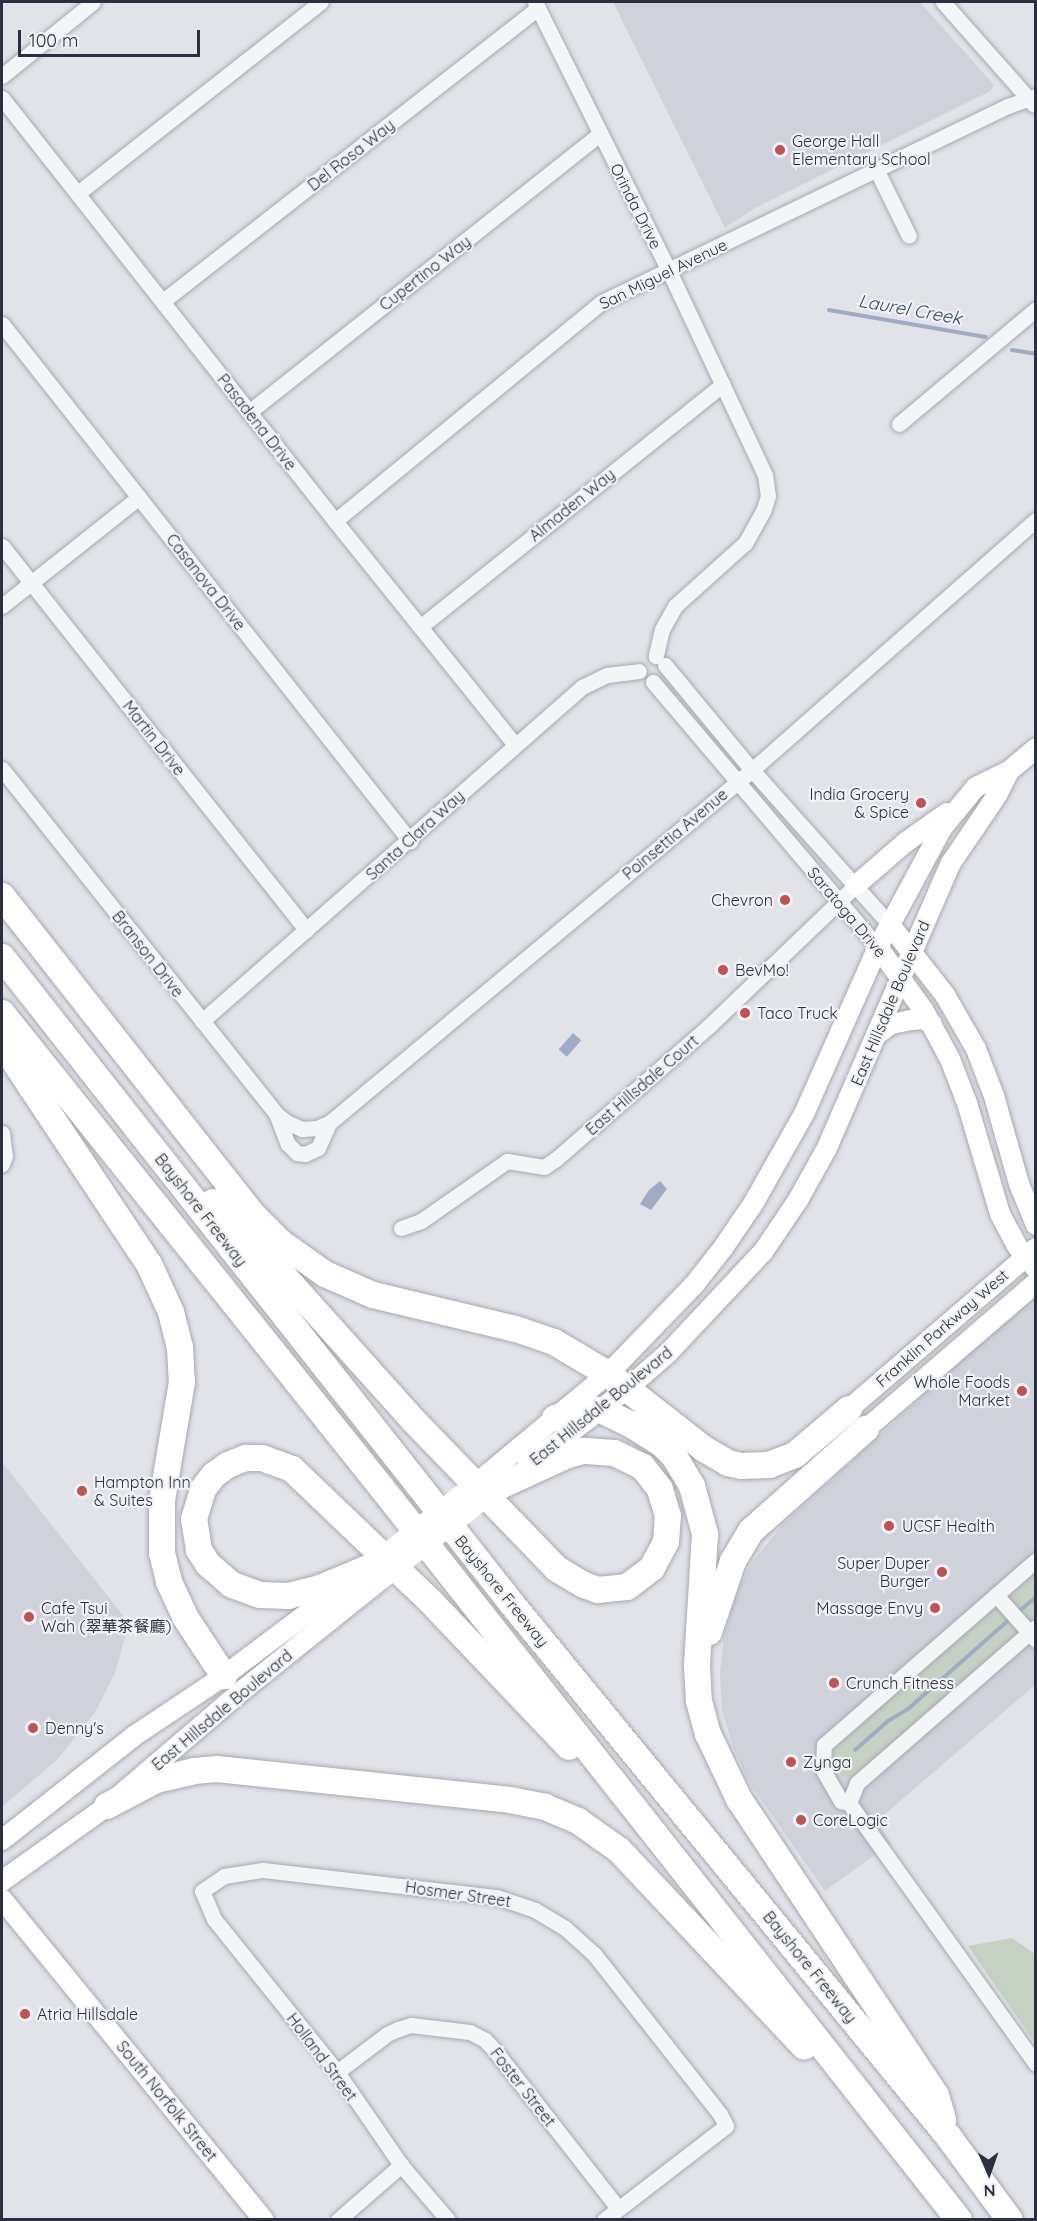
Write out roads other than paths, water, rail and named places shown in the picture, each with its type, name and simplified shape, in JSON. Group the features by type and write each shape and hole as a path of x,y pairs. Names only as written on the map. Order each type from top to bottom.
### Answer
{"highway":[{"path":"2,896 243,1203 287,1247 325,1274 356,1289 536,1335 570,1349 618,1381 704,1449 728,1463 741,1466 769,1465 789,1458 807,1447 849,1409"},
{"name":"Bayshore Freeway","path":"2,957 512,1604 948,2136 1011,2220"},
{"name":"Bayshore Freeway","path":"2,1013 651,1828 959,2220"},
{"path":"2,1035 6,1049 149,1264 171,1312 180,1347 182,1382 162,1500 162,1553 170,1582 185,1617 231,1685"},
{"path":"138,1129 254,1243 412,1419 557,1569 584,1585 598,1590 627,1587 652,1568 666,1542 668,1516 660,1490 643,1467 614,1453 583,1451 495,1479"},
{"path":"555,1418 579,1410 601,1410 662,1444 684,1470 699,1501 705,1550 697,1631 697,1684 702,1717 715,1751 730,1784 761,1834 936,2094 948,2136"},
{"path":"715,1751 705,1700 705,1649 712,1616 732,1561 763,1518 866,1429"},
{"path":"374,1574 289,1596 260,1595 232,1585 208,1564 199,1550 194,1519 203,1489 214,1475 228,1465 245,1458 262,1458 292,1469 431,1602 533,1711 651,1828"},
{"path":"107,1806 156,1780 194,1770 217,1769 510,1800 563,1814 592,1830 619,1850 921,2171"}],"main road":[{"name":"East Hillsdale Boulevard","path":"2,1881 107,1806 231,1685 495,1479 601,1410 618,1381 694,1285 753,1204 816,1090 878,947 928,850 959,805 976,787 1009,771 1035,748"},
{"name":"East Hillsdale Boulevard","path":"495,1479 555,1418 618,1381 690,1332 763,1252 813,1174 951,863 998,795 1009,771"},
{"path":"855,886 906,842 959,805"},
{"name":"Saratoga Drive","path":"890,925 950,1003 976,1049 994,1096 1019,1184 1035,1225"},
{"name":"Saratoga Drive","path":"878,947 901,976 932,1023 959,1082 1000,1214 1032,1258"},
{"path":"876,1035 891,1024 923,1019 932,1023"},
{"name":"Franklin Parkway West","path":"849,1409 1032,1258"},
{"name":"Franklin Parkway West","path":"866,1429 1035,1283"},
{"name":"East Hillsdale Boulevard","path":"2,1840 134,1737 231,1685"},
{"name":"South Norfolk Street","path":"2,1899 264,2220"}],"street":[{"path":"2,76 93,2"},
{"path":"78,193 321,2"},
{"path":"943,2 1033,100"},
{"name":"Orinda Drive","path":"536,5 669,271 765,475 768,496 763,511 745,543 675,606 662,629 660,661"},
{"name":"Del Rosa Way","path":"163,301 536,5"},
{"name":"Pasadena Drive","path":"2,98 335,521 515,745"},
{"name":"San Miguel Avenue","path":"335,521 602,302 877,171 1008,105 1033,100"},
{"name":"Cupertino Way","path":"249,412 600,134"},
{"path":"877,171 909,236"},
{"path":"899,424 1035,309"},
{"name":"Casanova Drive","path":"2,324 410,841"},
{"name":"Almaden Way","path":"420,627 723,384"},
{"path":"2,606 139,497"},
{"name":"Poinsettia Avenue","path":"302,1129 329,1124 738,782 1035,520"},
{"name":"Martin Drive","path":"2,546 306,930"},
{"path":"643,659 660,661 663,676 653,682 644,680 639,671 643,659"},
{"name":"Saratoga Drive","path":"660,661 752,770 890,925"},
{"name":"Santa Clara Way","path":"202,1021 410,841 582,687 607,675 639,671"},
{"name":"Saratoga Drive","path":"653,682 878,947"},
{"name":"Branson Drive","path":"2,769 276,1114 288,1124 302,1129"},
{"name":"East Hillsdale Court","path":"401,1228 421,1221 507,1161 544,1167 556,1159 709,1026 855,886"},
{"path":"276,1114 288,1144 297,1153 305,1154 318,1148 329,1124"},
{"path":"2,1133 5,1156 2,1164"},
{"path":"1035,1560 1001,1601 824,1745 823,1770 841,1800 849,1803 1035,2064"},
{"path":"849,1803 857,1782 1031,1631 1001,1601"},
{"path":"823,1770 843,1780 857,1782"},
{"name":"Hosmer Street","path":"202,1891 224,1876 262,1870 497,1897 535,1910 565,1928 594,1954 720,2114 726,2126 618,2208"},
{"name":"Holland Street","path":"202,1891 214,1919 337,2072 401,2165 448,2220"},
{"name":"Foster Street","path":"337,2072 387,2034 411,2025 470,2032 484,2040 496,2052 618,2208"},
{"path":"338,2220 401,2165"},
{"path":"604,2220 618,2208"}],"water":[{"path":"573,1033 581,1040 567,1057 559,1050"},
{"path":"660,1181 667,1189 651,1210 640,1204 649,1190"}],"waterway":[{"name":"Laurel Creek","path":"829,310 986,337"},
{"name":"Laurel Creek","path":"1012,350 1036,354"},
{"path":"1017,1613 1036,1597"},
{"path":"855,1750 888,1721 908,1709 1011,1618"}],"place":[{"name":"George Hall Elementary School","path":"780,150"},
{"name":"India Grocery & Spice","path":"921,803"},
{"name":"Chevron","path":"785,900"},
{"name":"BevMo!","path":"723,970"},
{"name":"Taco Truck","path":"745,1013"},
{"name":"Whole Foods Market","path":"1022,1391"},
{"name":"Hampton Inn & Suites","path":"82,1491"},
{"name":"UCSF Health","path":"889,1526"},
{"name":"Super Duper Burger","path":"942,1572"},
{"name":"Massage Envy","path":"935,1608"},
{"name":"Cafe Tsui Wah (翠華茶餐廳)","path":"29,1617"},
{"name":"Crunch Fitness","path":"834,1683"},
{"name":"Denny's","path":"33,1728"},
{"name":"Zynga","path":"791,1762"},
{"name":"CoreLogic","path":"801,1820"},
{"name":"Atria Hillsdale","path":"25,2014"}]}
